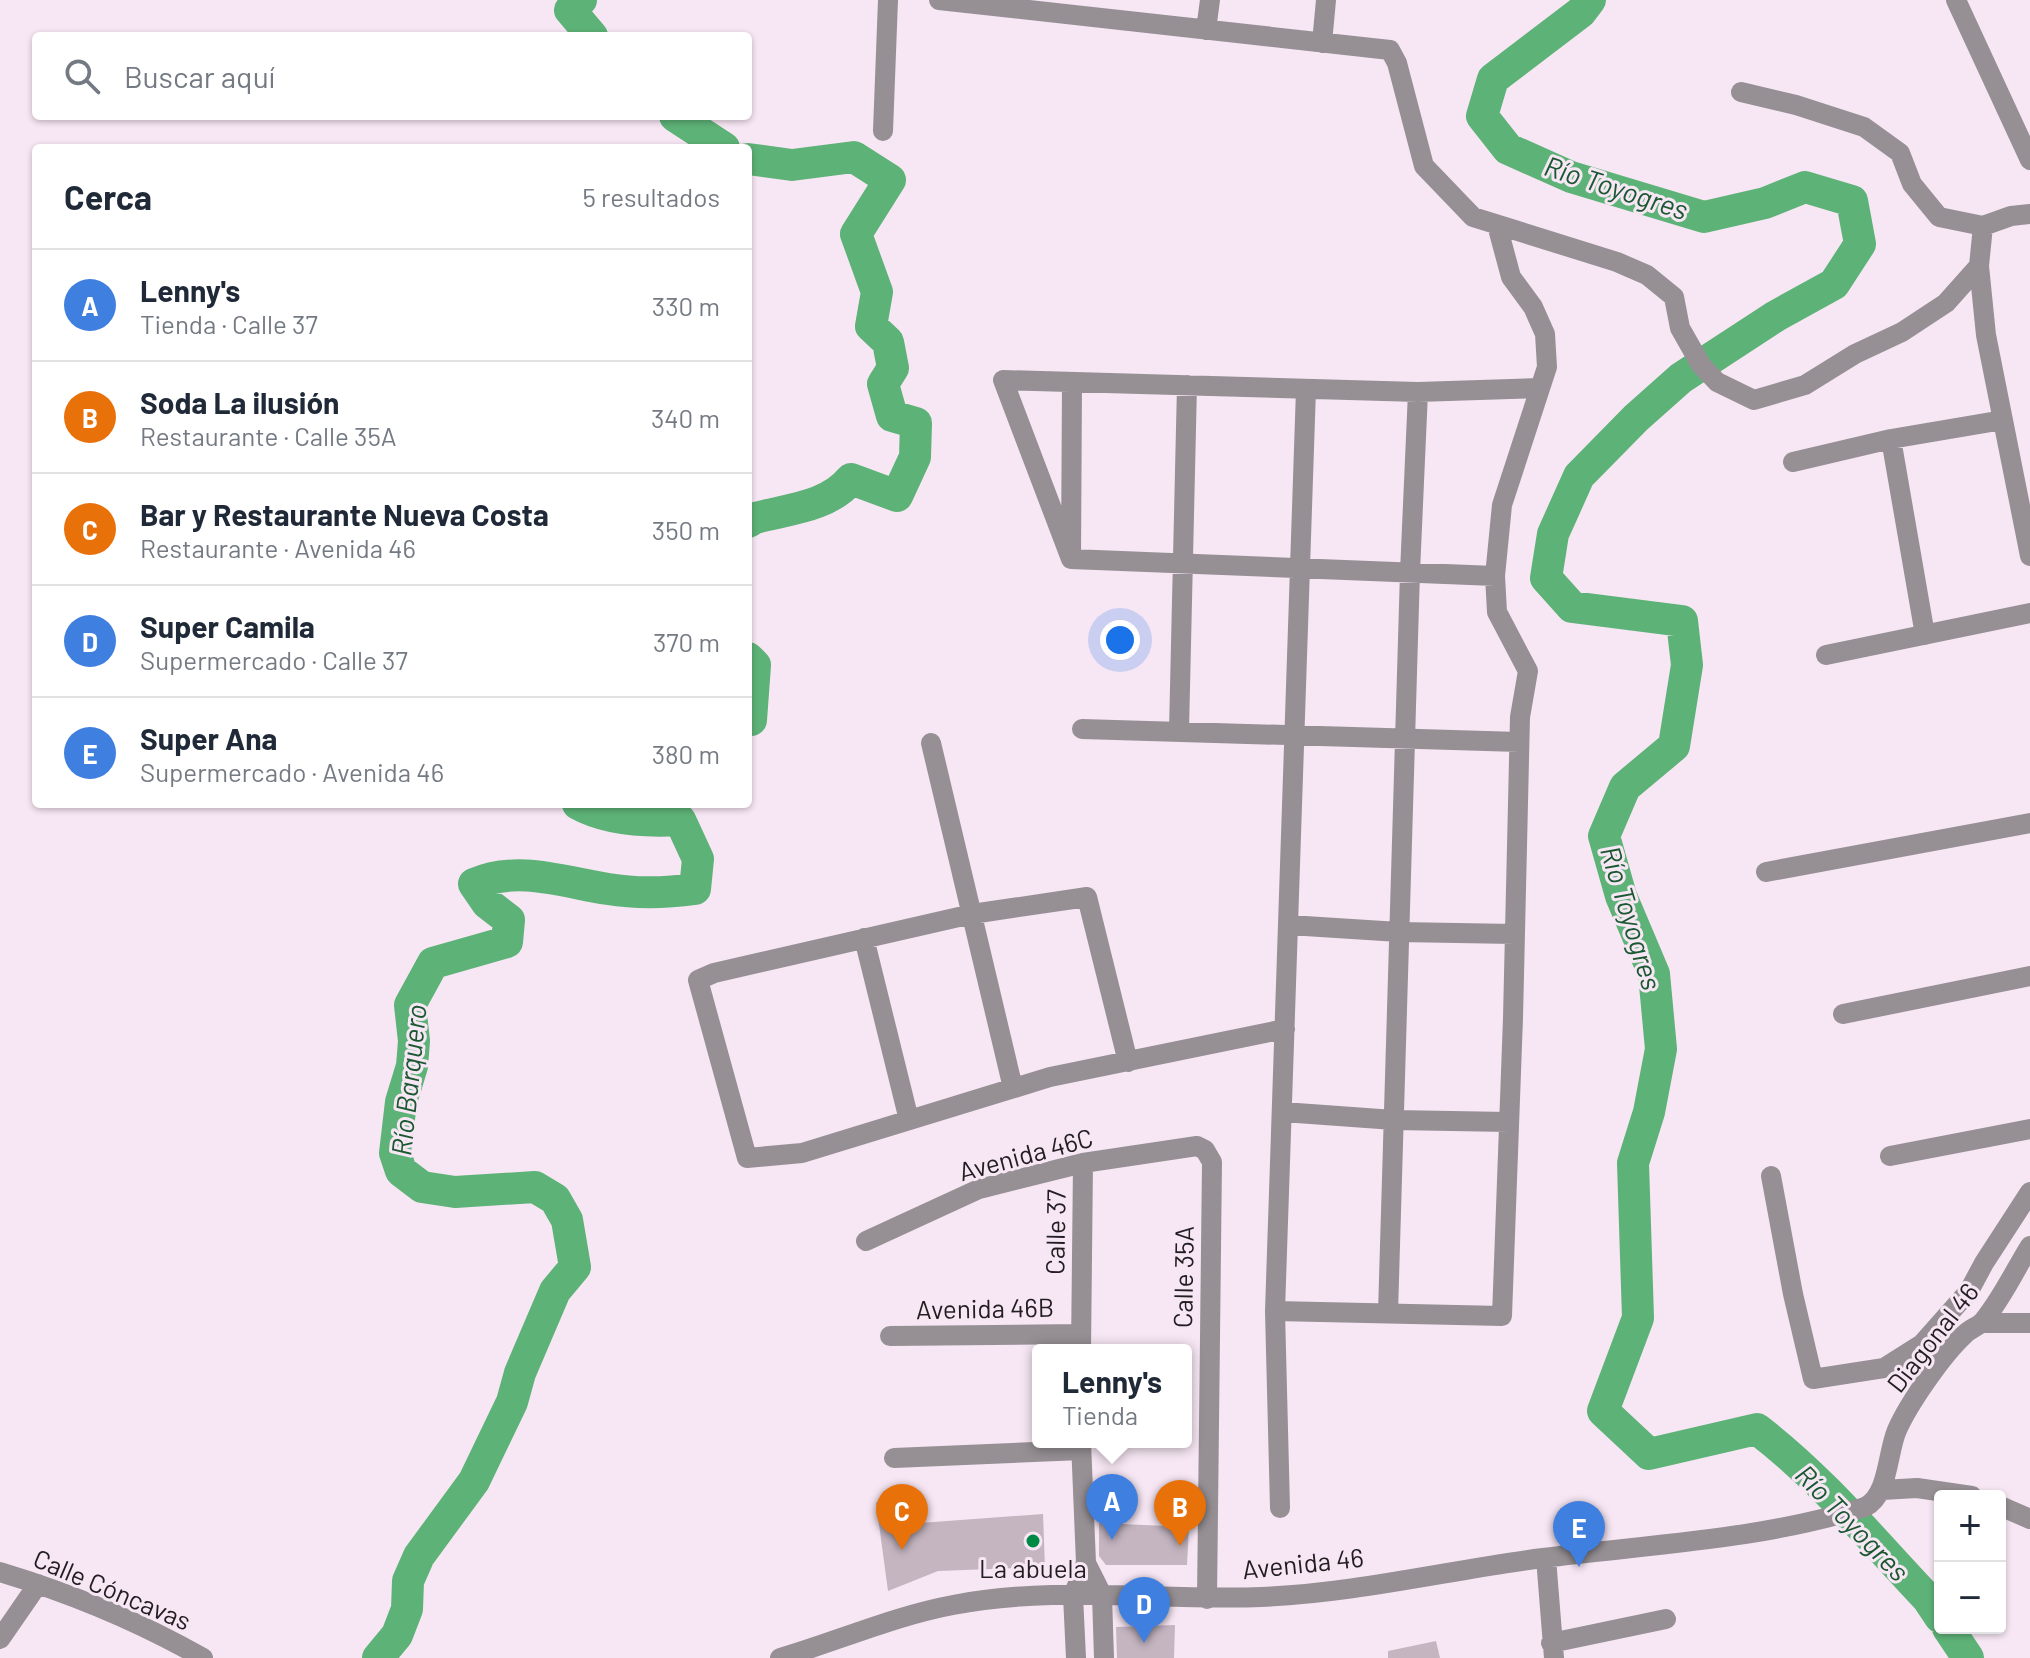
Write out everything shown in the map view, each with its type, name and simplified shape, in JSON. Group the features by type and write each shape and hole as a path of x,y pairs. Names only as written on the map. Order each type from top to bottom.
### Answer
{"street":[{"path":"883,131 888,0"},
{"path":"939,0 1118,10 1206,30 1390,50 1397,63 1424,166 1473,217 1617,262 1647,275 1674,297 1680,328 1701,365 1717,382 1754,400 1805,385 1855,354 1902,332 1946,303 1979,266"},
{"path":"1206,30 1210,0"},
{"path":"1322,43 1326,0"},
{"path":"1956,0 2030,160"},
{"path":"1741,92 1796,105 1864,127 1900,153 1912,184 1939,217 1983,226 2011,216 2030,214"},
{"path":"1275,1311 1502,1316 1520,717 1528,671 1497,612 1495,576 1502,505 1547,367 1545,334 1533,307 1511,277 1497,225"},
{"path":"1983,226 1979,266 1986,335 2030,556"},
{"path":"1071,559 1003,380 1418,392 1540,388"},
{"path":"1071,559 1072,383"},
{"path":"1179,731 1187,385"},
{"path":"1280,1508 1275,1311 1306,389"},
{"path":"1388,1313 1418,392"},
{"path":"1793,462 1891,439 2003,420"},
{"path":"1891,439 1925,635"},
{"path":"1071,559 1495,576"},
{"path":"1826,655 2030,613"},
{"path":"1082,729 1519,742"},
{"path":"931,743 1013,1088"},
{"path":"1766,872 2030,823"},
{"path":"1128,1062 1087,897 972,914 714,973 698,980 747,1158 802,1153 1050,1077 1128,1062 1285,1029"},
{"path":"1289,925 1399,932 1515,934"},
{"path":"864,938 909,1120"},
{"path":"1843,1014 2030,976"},
{"path":"1283,1112 1394,1120 1509,1122"},
{"path":"1890,1156 2030,1129"},
{"name":"Avenida 46C","path":"866,1241 979,1189 1083,1163 1197,1146 1205,1150"},
{"name":"Calle 35A","path":"1205,1150 1212,1162 1207,1599"},
{"name":"Calle 37","path":"1080,1342 1083,1163"},
{"path":"1771,1176 1813,1379 1884,1368 1922,1344 1969,1291 2030,1192"},
{"name":"Diagonal 46","path":"1882,1490 1888,1455 1898,1428 1925,1385 1964,1334 1982,1323 2030,1246"},
{"path":"1982,1323 2030,1323"},
{"name":"Avenida 46B","path":"890,1336 1080,1342"},
{"path":"894,1458 1050,1448"},
{"path":"1076,1658 1073,1596 1086,1563 1081,1448"},
{"path":"1882,1490 1934,1490"},
{"name":"Avenida 46","path":"780,1658 804,1654 953,1605 1008,1598 1102,1595 1207,1599 1292,1596 1546,1558 1714,1540 1834,1517 1872,1504 1882,1490"},
{"path":"2006,1509 2030,1519"},
{"path":"1546,1558 1553,1650 1666,1619"},
{"path":"1086,1563 1102,1595 1104,1658"},
{"name":"Calle Cóncavas","path":"0,1572 38,1584 164,1636 203,1658"},
{"path":"0,1639 38,1584"}],"building":[{"path":"876,1502 920,1513 920,1523 1043,1514 1045,1567 938,1571 888,1591"},
{"path":"1099,1523 1189,1527 1187,1565 1106,1565 1099,1556"},
{"path":"1175,1625 1174,1658 1117,1658 1116,1627"},
{"path":"1436,1641 1440,1658 1388,1658 1388,1651"}],"waterway":[{"name":"Río Barquero","path":"581,0 570,10 589,32"},
{"name":"Río Toyogres","path":"1590,0 1581,12 1493,79 1482,116 1508,149 1571,177 1704,217 1765,203 1805,187 1852,201 1860,244 1834,284 1776,316 1681,378 1636,418 1579,476 1553,534 1546,578 1572,607 1682,621 1687,665 1674,746 1625,787 1604,836 1621,896 1654,974 1661,1049 1649,1112 1633,1163 1638,1318 1603,1411 1649,1454 1757,1429 1803,1468 1846,1511 1934,1608"},
{"name":"Río Barquero","path":"681,120 718,144"},
{"name":"Río Barquero","path":"752,160 792,165 854,157 890,180 856,234 877,292 871,326 888,342 893,368 883,384 892,416 916,423 915,457 897,496 851,479 831,496 819,501 752,520"},
{"name":"Río Barquero","path":"752,662 755,665 752,706"},
{"name":"Río Barquero","path":"378,1658 397,1635 407,1609 408,1581 419,1556 474,1481 512,1402 520,1373 555,1291 575,1267 567,1220 555,1199 535,1187 455,1192 422,1187 401,1171 395,1153 401,1102 412,1066 414,1041 410,1005 433,963 507,942 509,920 487,903 474,884 491,878 524,875 630,892 695,889 698,859 680,820 628,819 587,808"},
{"name":"Río Toyogres","path":"1952,1634 1968,1658"}],"place":[{"name":"Lenny's","path":"1112,1540"},
{"name":"La abuela","path":"1033,1541"},
{"name":"Soda La ilusión","path":"1180,1546"},
{"name":"Bar y Restaurante Nueva Costa","path":"902,1550"},
{"name":"Super Ana","path":"1579,1567"},
{"name":"Super Camila","path":"1144,1643"}]}
